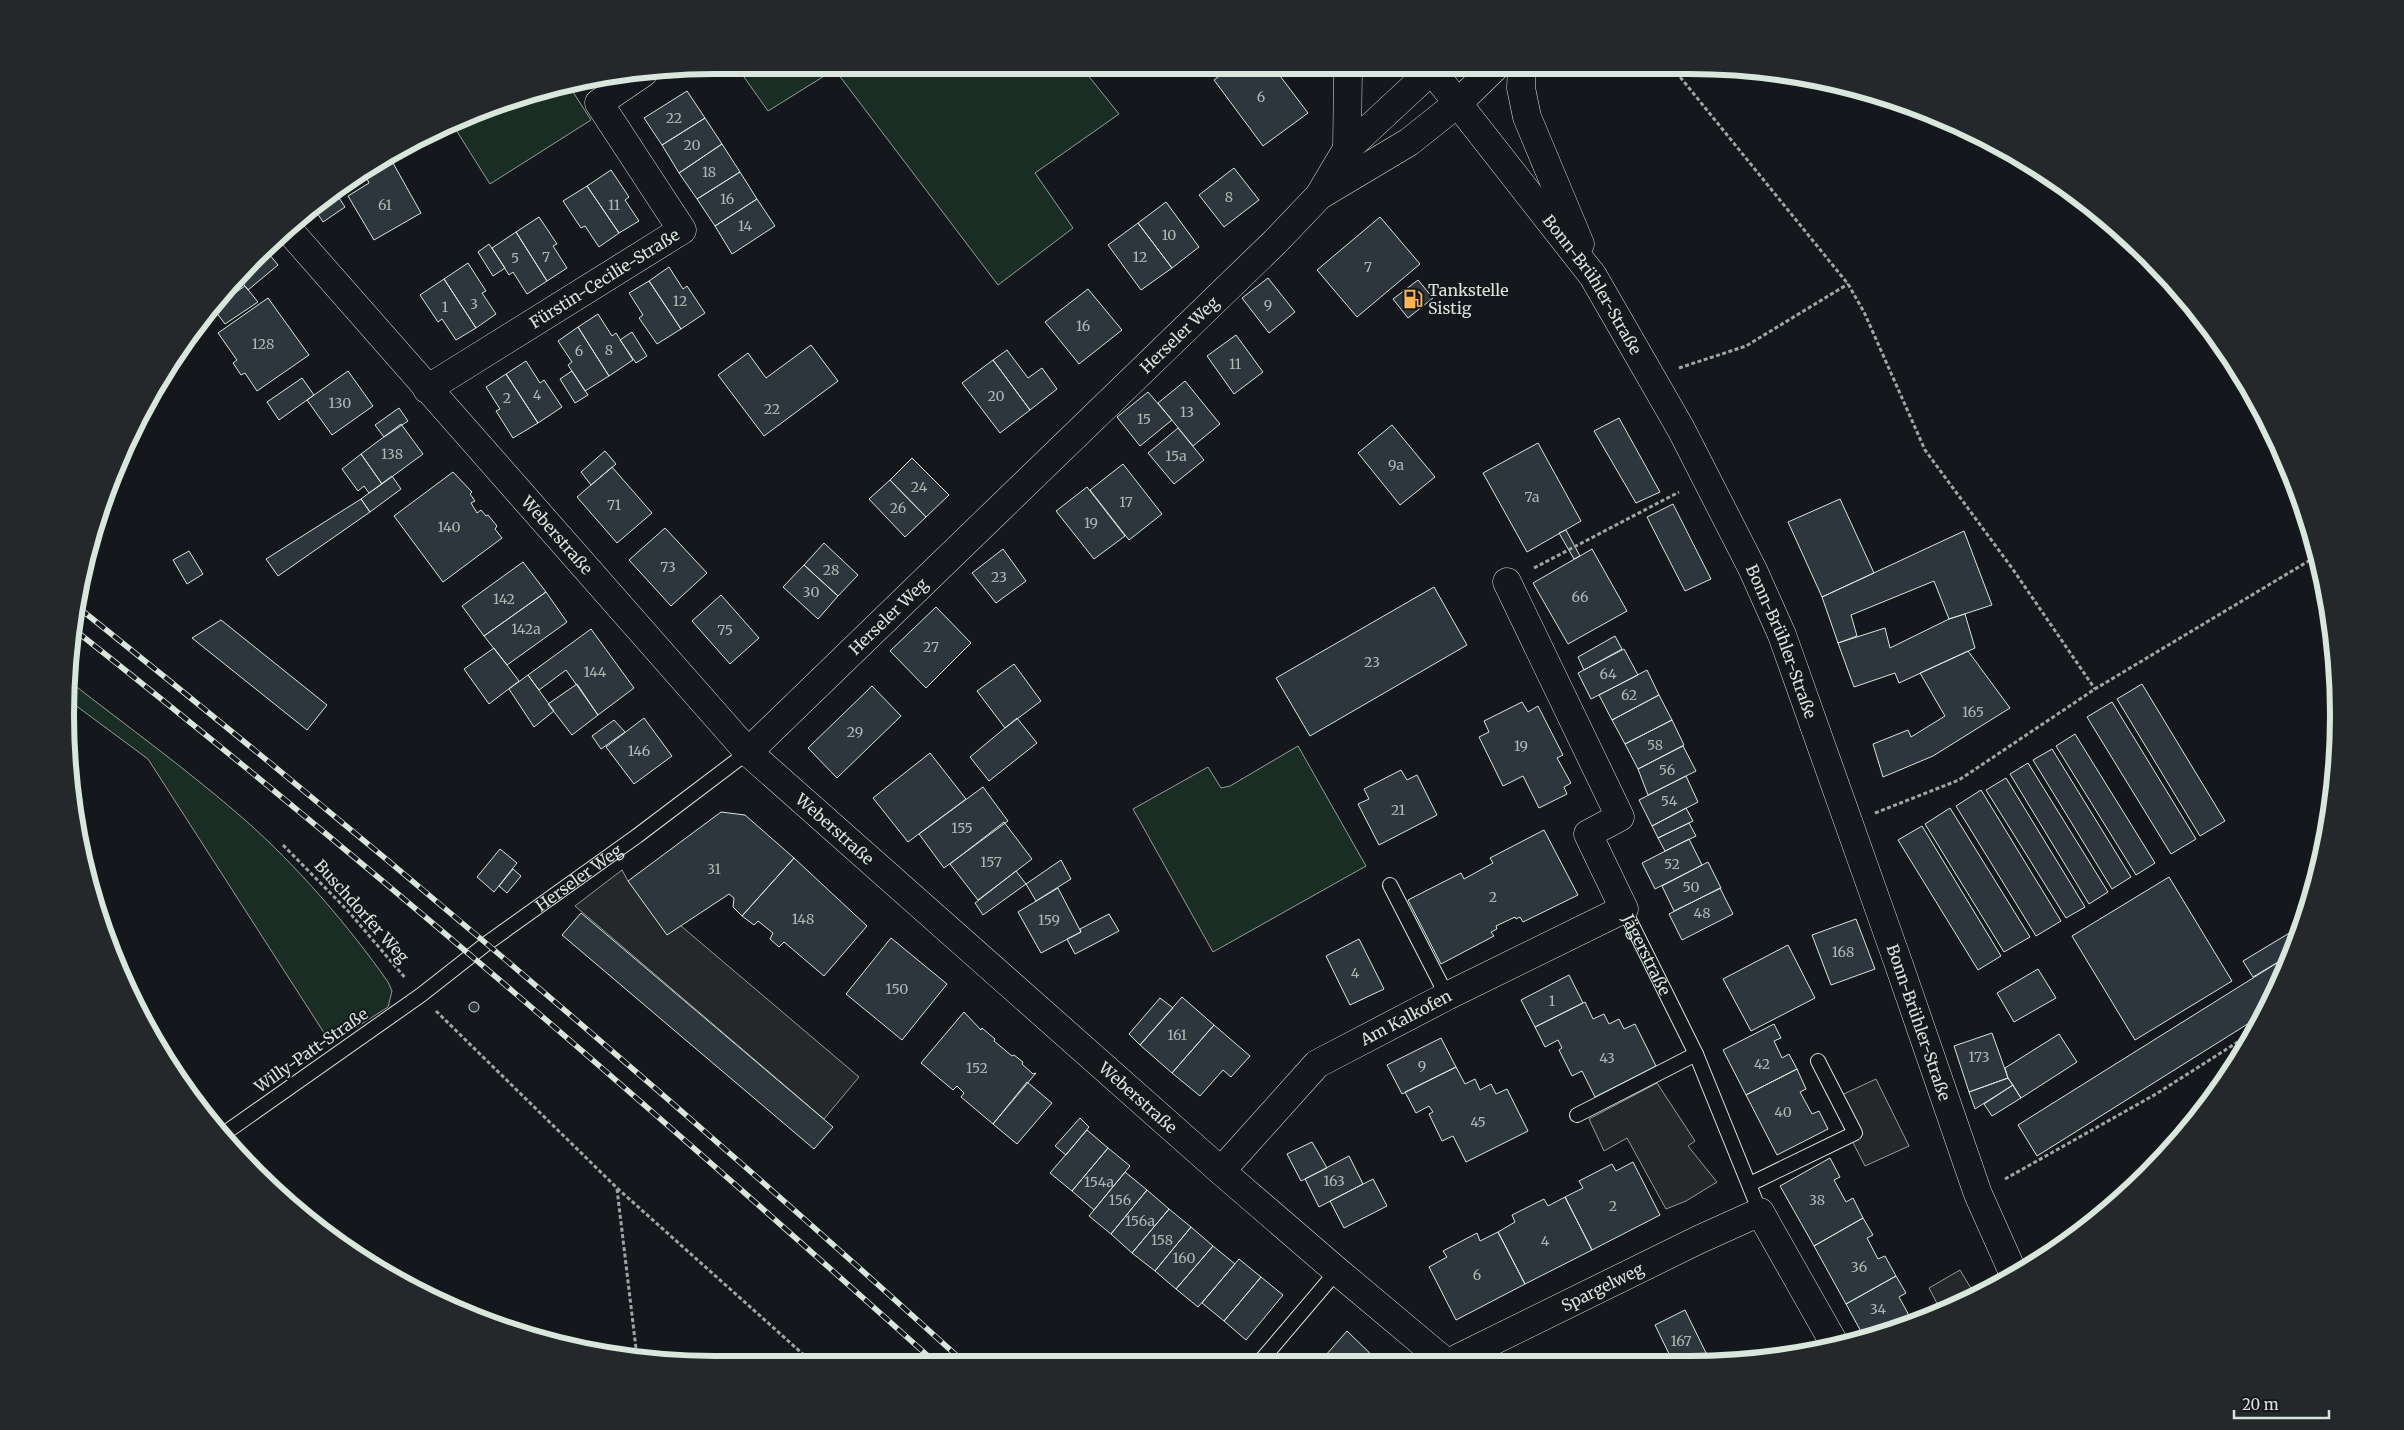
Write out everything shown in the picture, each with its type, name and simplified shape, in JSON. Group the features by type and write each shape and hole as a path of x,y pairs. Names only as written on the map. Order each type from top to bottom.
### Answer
{"street":[{"path":"1347,148 1348,74"},
{"name":"Herseler Weg","path":"748,752 1268,248 1319,196 1347,148 1426,74"},
{"name":"Bonn-Brühler-Straße","path":"1436,74 1593,276 1705,476 1753,570 1779,627 1850,823 1978,1194 2011,1269"},
{"name":"Herseler Weg","path":"1319,196 1408,142 1458,103 1488,74"},
{"path":"1522,74 1521,88 1527,117 1593,276"},
{"name":"Fürstin-Cecilie-Straße","path":"428,389 682,230 599,103 635,79"},
{"name":"Weberstraße","path":"292,233 748,752 1221,1171 1337,1272 1438,1356"},
{"name":"Jägerstraße","path":"1518,577 1620,817 1588,834 1624,909"},
{"name":"Am Kalkofen","path":"1221,1171 1317,1064 1447,996 1624,909"},
{"name":"Jägerstraße","path":"1760,1212 1832,1340"},
{"name":"Spargelweg","path":"1464,1356 1698,1240 1760,1212"}],"lane":[{"name":"Herseler Weg","path":"421,996 486,944 637,836 748,752"},
{"path":"1390,885 1447,996"},
{"name":"Jägerstraße","path":"1624,909 1696,1054 1760,1212"},
{"name":"Willy-Patt-Straße","path":"227,1131 421,996"},
{"path":"1577,1115 1696,1054"},
{"path":"1750,1184 1855,1133 1818,1061"},
{"path":"1265,1356 1337,1272"}],"path":[{"path":"1678,74 1848,284 1864,312 1924,450 2012,568 2095,689"},
{"path":"1652,380 1698,361 1746,346 1848,284"},
{"path":"1518,577 1663,500"},
{"path":"1850,823 1959,780 2095,689 2311,560"},
{"name":"Buschdorfer Weg","path":"284,845 348,912 421,996 617,1188 805,1356"},
{"path":"1978,1194 2156,1094 2242,1039"},
{"path":"617,1188 636,1352"}],"green space":[{"path":"742,74 828,74 768,111"},
{"path":"838,74 1087,74 1119,114 1035,173 1073,228 998,285"},
{"path":"578,89 573,92 591,120 490,184 456,129 509,108"},
{"path":"75,685 202,784 245,820 303,876 356,939 388,982 392,991 388,1007 330,1042 148,759 74,704"},
{"path":"1298,746 1366,866 1213,952 1133,809 1208,767 1221,788 1230,786"}],"shaded area":[{"path":"622,870 628,881 859,1077 824,1119 575,906"},
{"path":"1876,1079 1909,1146 1865,1166 1831,1100"},
{"path":"1657,1083 1695,1141 1688,1146 1717,1182 1686,1201 1666,1209 1627,1138 1604,1151 1589,1119"},
{"path":"1960,1270 1972,1290 1938,1305 1929,1288"}],"building":[{"path":"1222,74 1279,74 1308,113 1263,146 1214,80"},
{"path":"687,91 705,118 662,145 644,118"},
{"path":"705,118 722,144 679,173 662,145"},
{"path":"722,144 740,172 697,199 679,173"},
{"path":"393,163 421,213 374,240 348,196 369,183 367,179"},
{"path":"1234,168 1259,200 1224,227 1199,195"},
{"path":"611,170 629,197 625,200 639,221 619,233 587,186"},
{"path":"740,172 757,199 715,226 697,199"},
{"path":"587,186 619,233 599,247 585,226 581,228 563,201"},
{"path":"338,197 345,207 323,222 317,213"},
{"path":"757,199 775,226 732,254 715,226"},
{"path":"1166,202 1199,247 1172,268 1138,223"},
{"path":"539,217 557,244 553,246 567,268 547,281 516,232"},
{"path":"1380,217 1420,264 1357,317 1317,270"},
{"path":"1138,223 1172,268 1141,290 1108,245"},
{"path":"516,232 547,281 527,294 513,272 509,275 492,248"},
{"path":"489,244 505,268 493,276 478,252"},
{"path":"270,255 278,265 248,290 242,282"},
{"path":"468,263 486,291 482,293 496,314 476,328 444,279"},
{"path":"669,267 683,289 687,286 705,313 681,329 649,281"},
{"path":"1268,278 1295,312 1269,333 1242,298"},
{"path":"444,279 476,328 456,340 442,319 438,322 420,295"},
{"name":"Tankstelle Sistig","path":"1418,280 1433,298 1408,318 1393,299"},
{"path":"649,281 681,329 657,344 639,318 643,315 629,293"},
{"path":"245,286 258,302 225,324 216,312 229,297"},
{"path":"1088,289 1122,330 1079,364 1045,322"},
{"path":"268,298 309,355 257,391 245,373 241,375 233,363 237,360 218,333"},
{"path":"598,314 612,336 616,333 633,360 609,376 578,327"},
{"path":"578,327 609,376 585,391 568,365 572,362 558,341"},
{"path":"632,332 647,356 636,363 620,340"},
{"path":"1236,335 1263,372 1234,394 1207,356"},
{"path":"811,345 838,381 764,436 718,375 748,353 766,378"},
{"path":"1007,350 1028,378 1042,368 1057,389 1030,410 993,360"},
{"path":"993,360 1030,410 1000,433 962,383"},
{"path":"526,361 540,383 544,380 562,407 538,423 506,374"},
{"path":"348,371 373,406 332,435 307,400"},
{"path":"572,371 588,395 575,403 560,379"},
{"path":"506,374 538,423 513,438 496,411 500,409 486,387"},
{"path":"302,378 314,395 279,420 267,402"},
{"path":"1185,381 1220,424 1193,446 1158,403"},
{"path":"1148,392 1172,420 1140,446 1117,417"},
{"path":"399,408 408,421 384,437 375,425"},
{"path":"1619,418 1660,492 1636,503 1594,431"},
{"path":"401,424 423,454 382,484 361,454"},
{"path":"1392,425 1435,477 1400,505 1358,453"},
{"path":"1178,428 1204,460 1174,484 1148,453"},
{"path":"1538,443 1581,521 1527,552 1483,473"},
{"path":"605,451 616,464 591,485 581,472"},
{"path":"361,454 382,484 369,493 364,486 358,491 342,469"},
{"path":"912,458 949,495 926,517 890,480"},
{"path":"1123,464 1162,514 1129,540 1090,490"},
{"path":"612,467 652,513 617,543 577,497"},
{"path":"453,472 472,492 470,494 475,501 471,503 477,513 481,510 486,516 488,515 497,526 495,529 502,538 443,582 394,516"},
{"path":"392,476 401,489 370,512 361,499"},
{"path":"890,480 926,517 905,537 869,499"},
{"path":"1087,487 1125,536 1094,559 1056,511"},
{"path":"361,499 370,512 278,576 266,559"},
{"path":"1840,499 1874,573 1822,597 1788,522"},
{"path":"1673,504 1711,579 1685,591 1647,517"},
{"path":"665,528 707,573 671,606 629,560"},
{"path":"1566,530 1580,556 1574,559 1559,533"},
{"path":"1964,531 1992,605 1949,619 1934,581 1851,615 1857,636 1838,643 1822,597"},
{"path":"824,543 858,575 838,596 804,565"},
{"path":"1003,549 1026,581 996,603 972,573"},
{"path":"1592,549 1627,611 1568,644 1533,583"},
{"path":"189,551 203,574 187,584 173,560"},
{"path":"523,562 546,592 484,636 462,606"},
{"path":"804,565 838,596 818,619 783,587"},
{"path":"1434,587 1467,645 1310,736 1276,678"},
{"path":"546,592 567,622 507,665 484,636"},
{"path":"721,595 759,638 730,664 692,621"},
{"path":"936,607 971,643 926,688 890,651"},
{"path":"1965,614 1975,648 1899,683 1895,673 1854,687 1838,643 1885,628 1890,648 1949,619"},
{"path":"221,620 327,705 307,730 192,638"},
{"path":"591,629 634,688 598,715 566,670 539,690 528,675"},
{"path":"1615,636 1622,649 1584,670 1578,657"},
{"path":"494,648 519,681 489,704 464,669"},
{"path":"1624,649 1638,675 1591,699 1578,673"},
{"path":"1968,651 2010,708 1933,756 1883,777 1873,744 1908,730 1911,737 1945,716 1920,673"},
{"path":"1014,664 1041,701 1005,728 977,691"},
{"path":"1647,670 1659,695 1612,720 1599,695"},
{"path":"528,675 554,711 534,727 509,689"},
{"path":"577,684 598,715 572,735 548,704"},
{"path":"2142,684 2225,821 2200,836 2117,699"},
{"path":"872,686 901,716 837,778 808,748"},
{"path":"1659,695 1672,720 1625,744 1612,720"},
{"path":"1522,702 1528,712 1538,706 1563,755 1557,758 1571,783 1564,787 1567,794 1539,808 1523,776 1503,786 1479,737 1489,732 1484,721"},
{"path":"2112,702 2196,839 2171,854 2087,717"},
{"path":"644,718 672,756 634,784 606,747"},
{"path":"1017,718 1037,743 989,781 970,757"},
{"path":"614,720 625,732 601,749 592,736"},
{"path":"1672,720 1684,745 1638,769 1625,744"},
{"path":"2075,734 2155,863 2136,875 2056,746"},
{"path":"1683,746 1696,771 1648,795 1638,769"},
{"path":"2052,749 2131,877 2112,889 2033,760"},
{"path":"930,753 966,799 908,842 873,798"},
{"path":"2028,763 2108,892 2089,904 2010,774"},
{"path":"1401,770 1407,780 1417,775 1437,815 1379,845 1358,804 1369,799 1364,789"},
{"path":"1686,776 1698,802 1652,826 1639,800"},
{"path":"2006,778 2085,907 2066,918 1986,790"},
{"path":"983,787 1008,821 944,868 919,834"},
{"path":"1981,790 2061,921 2036,936 1956,806"},
{"path":"1686,808 1693,821 1658,838 1652,826"},
{"path":"1950,808 2030,937 2004,952 1925,824"},
{"path":"721,812 745,815 794,858 742,916 733,907 734,898 729,894 667,935 628,881"},
{"path":"1004,822 1032,859 978,900 950,864"},
{"path":"1689,823 1696,836 1665,851 1658,838"},
{"path":"1922,826 2001,956 1978,970 1898,840"},
{"path":"1544,830 1578,895 1523,922 1520,917 1516,919 1515,917 1496,926 1497,929 1491,932 1494,936 1441,964 1408,900 1461,873 1464,879 1493,863 1490,858"},
{"path":"1689,839 1702,865 1655,889 1642,863"},
{"path":"500,849 517,863 494,892 477,877"},
{"path":"794,858 867,926 824,976 784,942 779,947 770,939 773,933 758,921 754,925 742,916"},
{"path":"1061,860 1071,879 1036,901 1026,884"},
{"path":"1708,862 1721,888 1674,911 1662,886"},
{"path":"513,869 521,876 507,893 499,886"},
{"path":"1016,871 1026,884 983,915 975,903"},
{"path":"2169,877 2232,981 2135,1040 2072,936"},
{"path":"1058,888 1081,932 1041,953 1018,912"},
{"path":"1720,888 1733,914 1682,940 1669,914"},
{"path":"581,913 833,1127 814,1149 562,935"},
{"path":"1109,914 1119,931 1075,954 1067,939 1081,932 1080,929"},
{"path":"1856,919 1875,969 1831,985 1812,935"},
{"path":"2292,931 2281,960 2253,977 2243,961"},
{"path":"891,938 947,984 902,1040 846,994"},
{"path":"1359,939 1384,989 1350,1005 1326,956"},
{"path":"1788,945 1815,998 1751,1031 1723,979"},
{"path":"2281,961 2252,1021 2037,1156 2018,1125"},
{"path":"2038,969 2056,998 2014,1022 1997,993"},
{"path":"1569,975 1583,1003 1535,1027 1521,1000"},
{"path":"1182,997 1214,1025 1172,1073 1140,1045"},
{"path":"1160,998 1173,1008 1140,1045 1129,1034"},
{"path":"474,1002 479,1007 474,1012 469,1007"},
{"path":"1585,1002 1593,1019 1604,1014 1609,1024 1619,1019 1624,1029 1635,1024 1656,1066 1595,1097 1582,1071 1572,1076 1559,1050 1562,1048 1558,1040 1545,1047 1535,1027"},
{"path":"964,1012 981,1030 982,1028 1012,1056 1014,1055 1023,1062 1022,1064 1033,1074 1036,1073 993,1124 961,1097 964,1093 957,1086 953,1090 921,1063"},
{"path":"1774,1024 1781,1038 1774,1041 1782,1058 1789,1054 1797,1069 1746,1095 1723,1050"},
{"path":"1214,1025 1250,1056 1231,1077 1223,1070 1200,1096 1172,1073"},
{"path":"1992,1033 2008,1078 1969,1092 1954,1046"},
{"path":"2059,1034 2077,1062 2021,1098 2008,1078 2005,1068"},
{"path":"1441,1038 1456,1067 1402,1094 1387,1065"},
{"path":"1456,1067 1465,1084 1475,1079 1480,1090 1491,1084 1496,1094 1507,1089 1528,1131 1466,1162 1453,1136 1442,1141 1429,1114 1433,1112 1429,1106 1416,1113 1405,1092"},
{"path":"1797,1069 1806,1089 1800,1092 1812,1114 1819,1111 1828,1129 1777,1155 1746,1095"},
{"path":"2008,1078 2013,1085 1975,1109 1969,1092"},
{"path":"1027,1082 1052,1103 1017,1144 993,1124"},
{"path":"2013,1085 2021,1098 1992,1116 1984,1104"},
{"path":"1080,1118 1089,1127 1066,1155 1055,1146"},
{"path":"1087,1130 1108,1148 1072,1191 1050,1173"},
{"path":"1312,1142 1327,1168 1301,1181 1287,1154"},
{"path":"1108,1148 1130,1166 1094,1210 1072,1191"},
{"path":"1349,1156 1363,1184 1319,1207 1305,1179"},
{"path":"1830,1158 1840,1177 1834,1180 1846,1202 1853,1198 1863,1218 1814,1246 1780,1186"},
{"path":"1633,1162 1660,1215 1592,1250 1565,1197 1583,1188 1579,1181 1612,1164 1616,1171"},
{"path":"1125,1172 1147,1190 1111,1234 1089,1216"},
{"path":"1373,1179 1387,1206 1344,1228 1330,1201"},
{"path":"1147,1190 1169,1209 1132,1253 1111,1234"},
{"path":"1565,1197 1592,1250 1525,1284 1498,1232 1515,1222 1512,1215 1544,1199 1548,1206"},
{"path":"1169,1209 1191,1227 1155,1271 1132,1253"},
{"path":"1863,1218 1873,1235 1867,1238 1878,1259 1885,1256 1896,1276 1846,1304 1814,1246"},
{"path":"1191,1227 1213,1246 1176,1289 1155,1271"},
{"path":"1498,1232 1525,1284 1456,1320 1429,1267 1447,1257 1443,1251 1477,1233 1480,1241"},
{"path":"1213,1246 1235,1264 1198,1307 1176,1289"},
{"path":"1239,1259 1261,1277 1224,1321 1202,1303"},
{"path":"1896,1276 1906,1293 1899,1297 1910,1316 1861,1332 1846,1304"},
{"path":"1261,1277 1283,1295 1246,1340 1224,1321"},
{"path":"1685,1310 1707,1356 1670,1356 1655,1325"},
{"path":"1347,1331 1373,1356 1325,1356"}],"railway":[{"path":"82,611 305,792 528,979 749,1170 957,1356"},
{"path":"79,633 404,899 726,1176 928,1356"}],"place":[{"name":"Tankstelle Sistig","path":"1413,299"}]}
